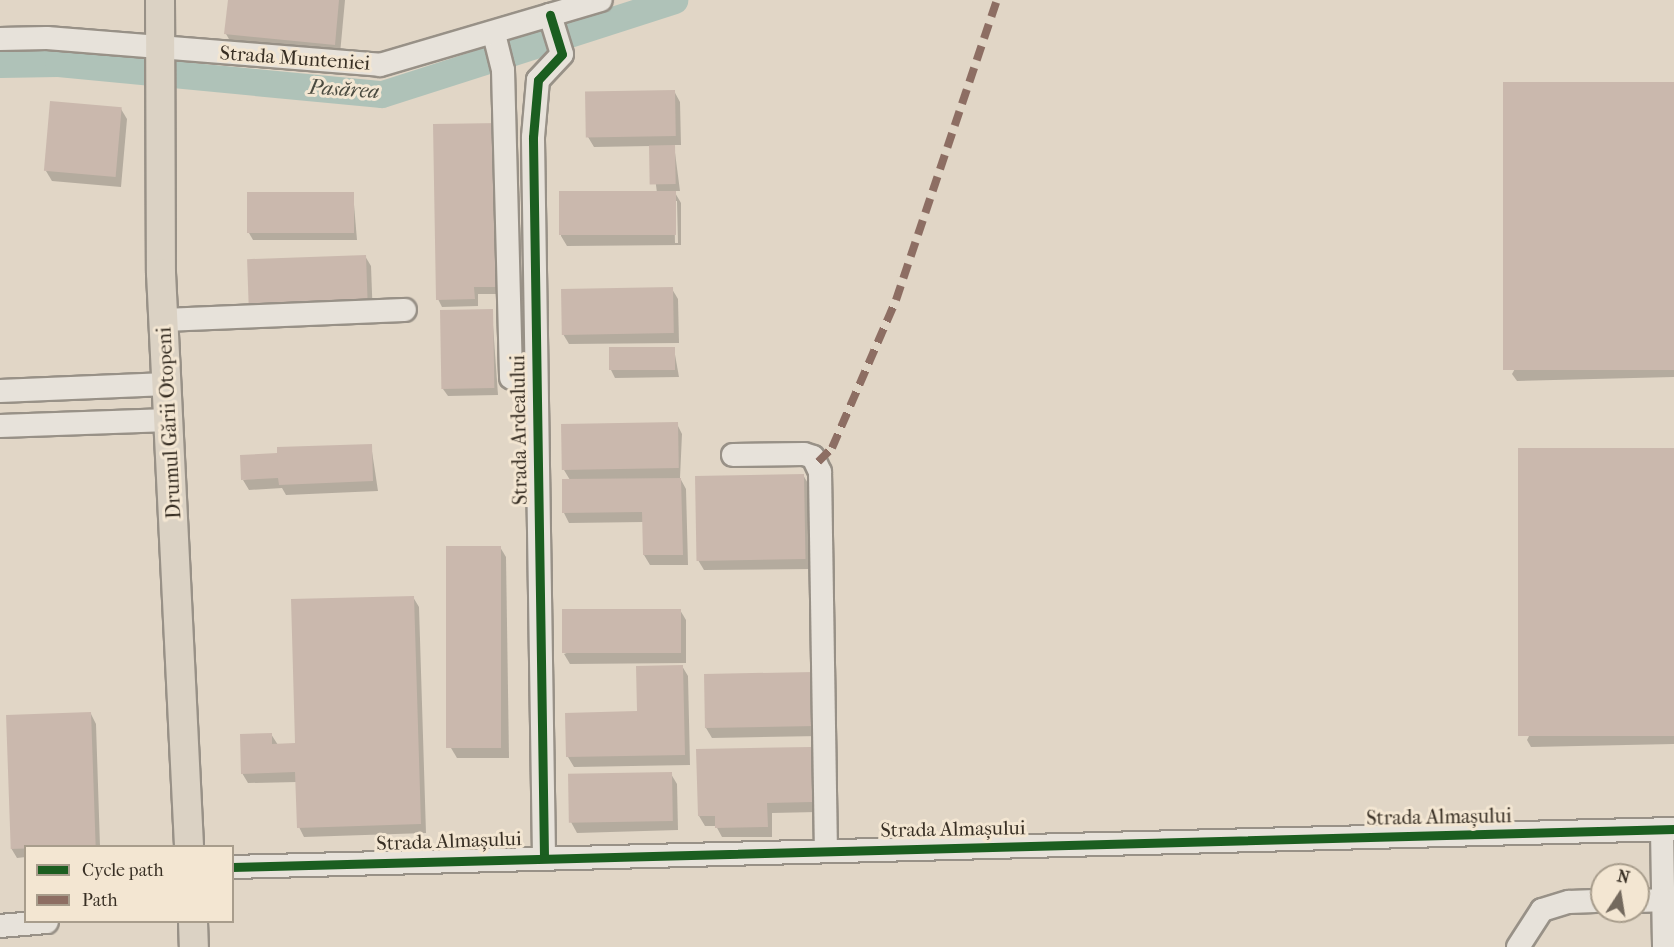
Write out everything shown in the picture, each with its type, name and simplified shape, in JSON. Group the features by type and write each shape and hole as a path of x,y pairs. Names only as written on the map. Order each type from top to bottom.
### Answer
{"main road":[{"name":"Drumul Gării Otopeni","path":"160,0 163,320 189,845"},
{"path":"193,923 194,947"}],"street":[{"name":"Strada Munteniei","path":"0,39 161,47 380,65 496,40 552,20 592,1"},
{"name":"Strada Ardealului","path":"544,856 533,97 538,80 562,54 552,20"},
{"path":"496,40 503,70 511,378"},
{"path":"163,320 405,310"},
{"path":"0,391 167,384"},
{"path":"0,426 169,420"},
{"path":"733,455 804,454 813,457 820,472 825,849"},
{"path":"1664,947 1669,900 1668,829"},
{"name":"Strada Almașului","path":"234,867 544,856 1668,829"},
{"path":"1650,901 1669,900"},
{"path":"1518,947 1542,910 1569,902 1590,902"},
{"path":"0,926 28,923"}],"building":[{"path":"228,0 339,0 335,45 224,34"},
{"path":"1503,82 1674,82 1674,370 1503,370"},
{"path":"675,90 676,136 586,138 585,92"},
{"path":"50,101 122,107 116,177 44,171"},
{"path":"500,123 503,287 474,287 475,299 436,300 433,124"},
{"path":"649,145 675,145 676,184 650,184"},
{"path":"559,191 676,191 676,235 559,235"},
{"path":"247,192 354,192 354,233 247,233"},
{"path":"366,255 368,310 249,314 247,259"},
{"path":"673,287 674,333 562,335 561,289"},
{"path":"493,309 494,388 441,389 440,310"},
{"path":"609,347 675,347 675,370 609,370"},
{"path":"678,422 679,468 562,470 561,424"},
{"path":"372,444 373,481 279,485 278,478 241,480 240,455 277,453 277,447"},
{"path":"1518,448 1674,448 1674,736 1518,736"},
{"path":"804,474 805,559 697,561 695,476"},
{"path":"681,478 683,555 643,555 642,512 562,513 562,479"},
{"path":"446,546 501,546 501,748 446,748"},
{"path":"414,596 421,824 297,828 295,772 241,774 240,734 272,733 272,744 295,743 291,599"},
{"path":"562,609 681,609 681,653 562,653"},
{"path":"683,665 685,755 566,757 565,713 637,711 636,666"},
{"path":"814,672 815,726 705,728 704,674"},
{"path":"91,712 96,845 24,845 24,848 11,849 6,715"},
{"path":"811,747 812,802 767,803 768,827 715,828 715,816 698,816 696,749"},
{"path":"672,772 673,821 569,823 568,774"}],"waterway":[{"name":"Pasărea","path":"0,64 58,63 382,94 674,0"}],"marked path":[{"path":"818,462 832,448 896,300 997,0"}],"cycle path":[{"path":"544,856 533,137 538,80 562,54 550,15"},
{"path":"234,867 1674,829"}]}
